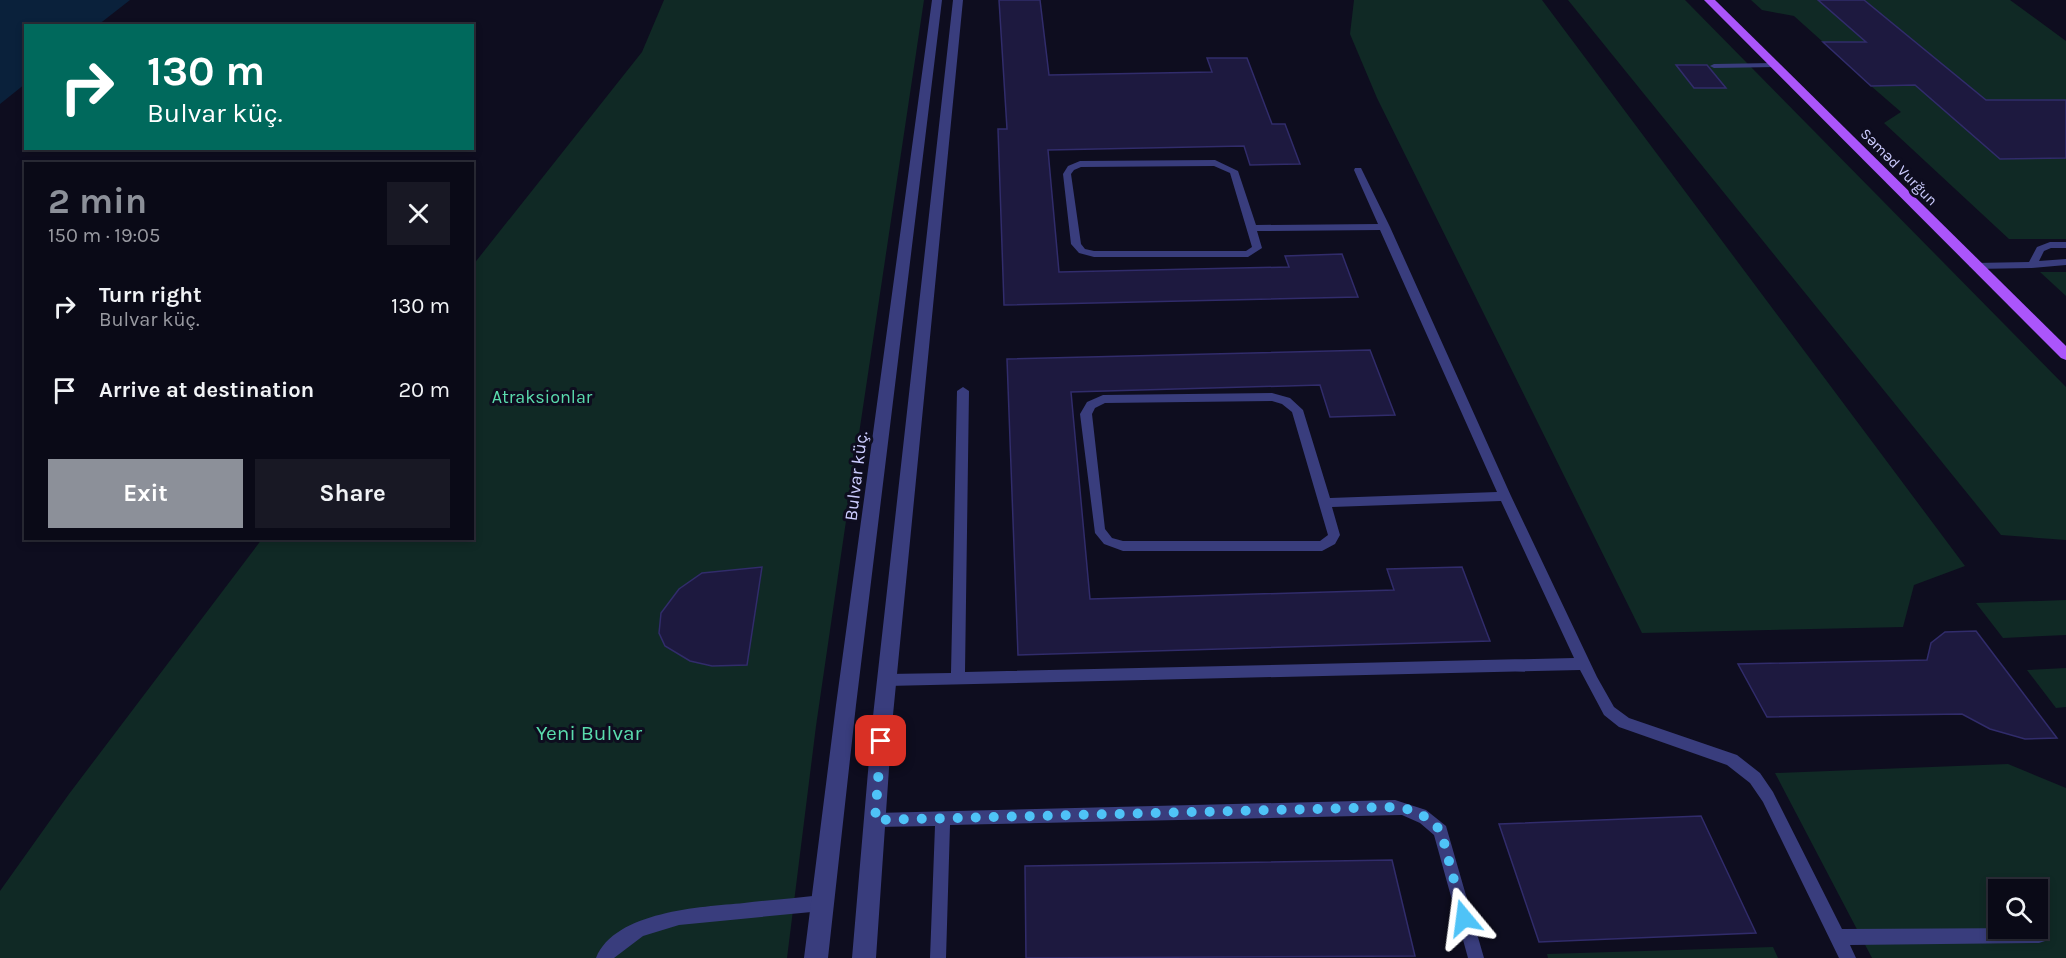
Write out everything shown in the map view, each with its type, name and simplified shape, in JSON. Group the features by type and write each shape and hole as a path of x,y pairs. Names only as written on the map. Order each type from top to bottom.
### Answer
{"main road":[{"name":"Səməd Vurğun","path":"1709,0 2066,356"}],"street":[{"path":"864,958 887,680 958,5 936,5"},
{"name":"Bulvar küç.","path":"816,958 936,5"}],"lane":[{"path":"1714,66 1774,65"},
{"path":"1215,163 1234,171 1252,228 1257,248 1248,254 1094,254 1082,251 1076,244 1067,174 1071,168 1080,164 1215,163"},
{"path":"1358,170 1505,496 1584,664 1609,711 1624,723 1732,760 1755,778 1768,797 1848,958"},
{"path":"1252,228 1385,227"},
{"path":"2032,265 2040,249 2050,245 2066,245"},
{"path":"1974,266 2066,262"},
{"path":"958,678 963,391"},
{"path":"1272,397 1286,401 1297,410 1325,503 1334,535 1331,541 1322,546 1123,546 1108,541 1099,530 1086,414 1091,405 1103,399 1272,397"},
{"path":"1325,503 1505,496"},
{"path":"887,680 1584,664"},
{"path":"875,820 1395,807 1412,810 1429,819 1441,831 1476,958"},
{"path":"938,958 943,818"},
{"path":"604,958 609,950 639,929 679,917 822,903"},
{"path":"1837,937 1988,936"}],"green space":[{"name":"Yeni Bulvar","path":"664,0 924,0 816,726 787,958 0,958 0,891 69,794 261,540 474,540 474,264 642,52"},
{"path":"1354,0 1542,0 1965,566 1914,585 1903,627 1642,633 1377,98 1350,34"},
{"path":"1568,0 1685,0 2066,387 2066,540 2001,535"},
{"path":"1751,0 1818,0 1866,42 1823,42 1794,16 1762,10"},
{"path":"1864,0 2010,0 2066,41 2066,239 2009,239 1884,123 1901,112 1871,86 1915,85 2000,159 2055,158"},
{"path":"2040,272 2066,272 2066,296"},
{"path":"2066,600 2066,635 2003,638 1976,603"},
{"path":"2066,668 2066,707 2056,708 2027,670"},
{"path":"2008,764 2066,788 2066,958 1872,958 1775,773"},
{"path":"1773,947 1778,958 1548,958 1547,954"}],"water":[{"path":"0,0 130,0 99,24 24,24 24,85 0,104"}],"building":[{"path":"999,0 1040,0 1049,75 1212,72 1207,58 1247,58 1272,124 1285,124 1300,164 1250,165 1244,146 1048,150 1059,272 1289,267 1285,256 1342,254 1358,297 1004,305 998,129 1007,129"},
{"path":"1818,0 1864,0 1986,100 2066,100 2066,158 2000,159 1915,85 1871,86 1823,42 1866,42"},
{"path":"1676,65 1707,65 1726,88 1694,88"},
{"path":"1370,350 1395,415 1330,417 1320,385 1071,392 1090,599 1394,590 1387,569 1462,567 1490,641 1018,655 1007,359"},
{"path":"762,567 747,665 712,666 690,661 665,646 659,633 661,613 679,589 702,573"},
{"path":"1976,631 2057,738 2025,739 1990,729 1962,714 1767,717 1738,664 1927,660 1931,643 1945,632"},
{"path":"1701,816 1756,933 1539,942 1499,824"},
{"path":"1392,860 1415,956 1026,958 1025,866"}],"route":[{"path":"881,741 875,820 1395,807 1412,810 1429,819 1441,831 1464,918"}],"park label":[{"name":"Atraksionlar","path":"542,397"}]}
